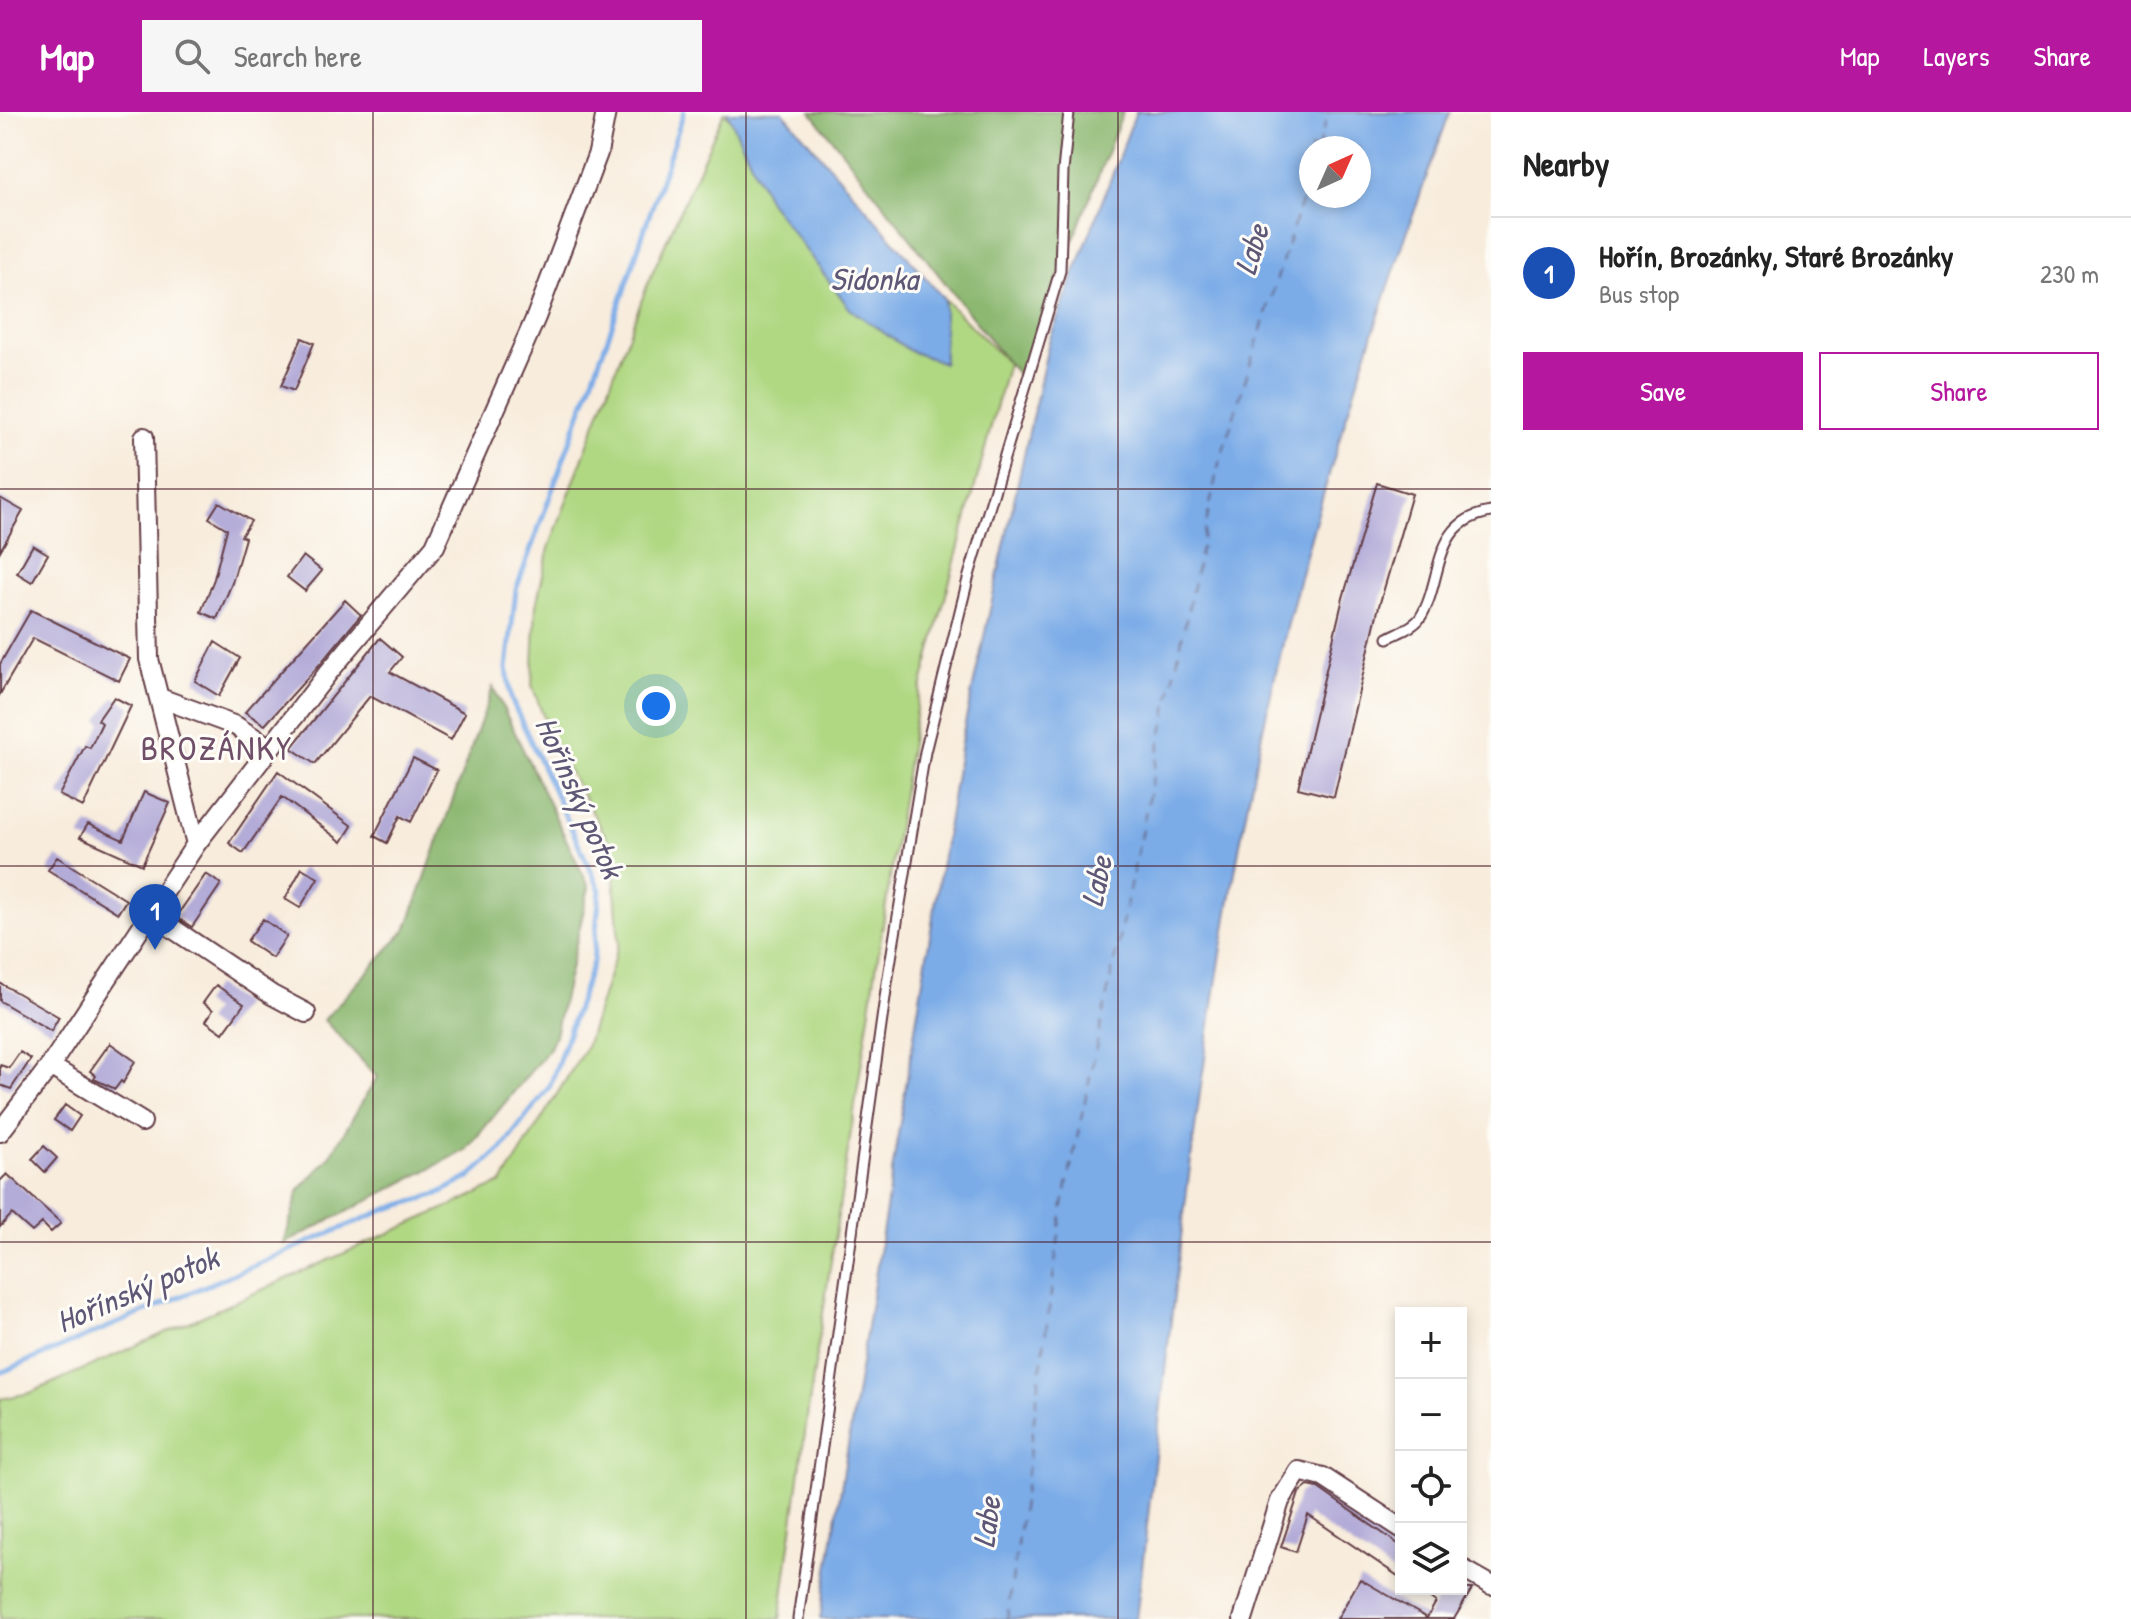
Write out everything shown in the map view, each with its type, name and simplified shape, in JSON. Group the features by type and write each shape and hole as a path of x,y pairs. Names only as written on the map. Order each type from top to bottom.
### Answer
{"street":[{"path":"0,1132 50,1066 196,844 328,673 435,546 536,317 598,153 606,112"},
{"path":"144,437 149,659 196,844"},
{"path":"160,698 236,726 270,748"},
{"path":"151,914 272,995 306,1013"},
{"path":"50,1066 142,1122"},
{"path":"1243,1619 1280,1501 1299,1471 1323,1477 1395,1524"},
{"path":"1467,1571 1491,1585"}],"lane":[{"path":"798,1619 887,983 925,752 968,579 1060,271 1063,171 1069,112"},
{"path":"1388,638 1419,620 1452,532 1476,514 1491,512"}],"green space":[{"path":"724,112 944,362 944,299 1008,363 917,703 808,1410 780,1619 0,1619 0,1399 30,1393 502,1183 586,1047 619,943 612,847 553,743 532,685 536,606 549,548 650,278"},
{"path":"811,112 1123,112 1020,377 1008,363"},
{"path":"493,687 589,887 555,1035 550,1048 466,1150 284,1244 299,1190 329,1158 377,1077 324,1020 407,928"}],"water":[{"name":"Sidonka","path":"727,112 783,112 944,299 944,363 910,351 850,309 769,201"},
{"name":"Labe","path":"1136,112 1450,112 1344,424 1299,583 1260,743 1203,1070 1136,1619 820,1619 962,737 1049,341"}],"building":[{"path":"302,338 314,343 294,391 281,386"},
{"path":"1377,483 1412,494 1379,606 1334,797 1298,788 1343,598"},
{"path":"0,498 23,511 0,551"},
{"path":"219,502 251,521 241,536 245,538 232,583 217,619 201,612 214,579 227,529 209,518"},
{"path":"33,545 48,554 32,582 17,573"},
{"path":"303,556 322,571 305,591 287,577"},
{"path":"345,600 361,615 320,664 265,725 245,712"},
{"path":"31,610 130,659 119,681 33,638 0,694 0,664"},
{"path":"380,638 402,657 390,672 465,713 451,740 370,696 315,764 291,748"},
{"path":"215,642 240,658 219,696 195,681"},
{"path":"114,697 131,706 83,807 59,795 85,746 90,748 102,723 98,720"},
{"path":"413,758 437,770 411,822 400,816 387,843 374,836"},
{"path":"278,771 352,826 342,842 282,797 243,853 229,843"},
{"path":"144,792 170,803 142,865 80,837 88,824 123,840"},
{"path":"57,857 126,900 118,913 48,870"},
{"path":"302,868 318,878 300,908 285,899"},
{"path":"206,874 221,884 192,927 176,917"},
{"path":"263,919 287,936 272,958 247,941"},
{"path":"0,983 59,1017 51,1031 0,1001"},
{"path":"216,985 244,1004 223,1033 206,1021 213,1010 203,1003"},
{"path":"110,1043 135,1061 123,1083 121,1081 115,1089 94,1079 96,1076 90,1071"},
{"path":"20,1052 31,1059 11,1089 0,1085 0,1065 9,1068"},
{"path":"65,1105 80,1116 70,1131 54,1120"},
{"path":"44,1146 57,1158 45,1172 32,1159"},
{"path":"7,1174 61,1223 51,1232 42,1223 32,1232 12,1214 0,1227 0,1181"},
{"path":"1308,1486 1318,1488 1395,1542 1395,1574 1308,1515 1296,1552 1281,1547 1299,1493"},
{"path":"1360,1579 1427,1618 1436,1602 1426,1595 1467,1595 1467,1589 1472,1589 1454,1619 1337,1619"}],"waterway":[{"name":"Hořínský potok","path":"0,1373 387,1209 438,1194 470,1177 502,1148 550,1086 593,962 600,890 511,699 507,668 516,590 612,326 684,112"}],"ferry route":[{"path":"1322,136 1329,112"},
{"path":"1007,1619 1063,1205 1218,467 1299,208"}],"place":[{"name":"Hořín, Brozánky, Staré Brozánky","path":"155,950"}],"district":[{"name":"BROZÁNKY","path":"217,748"}]}
